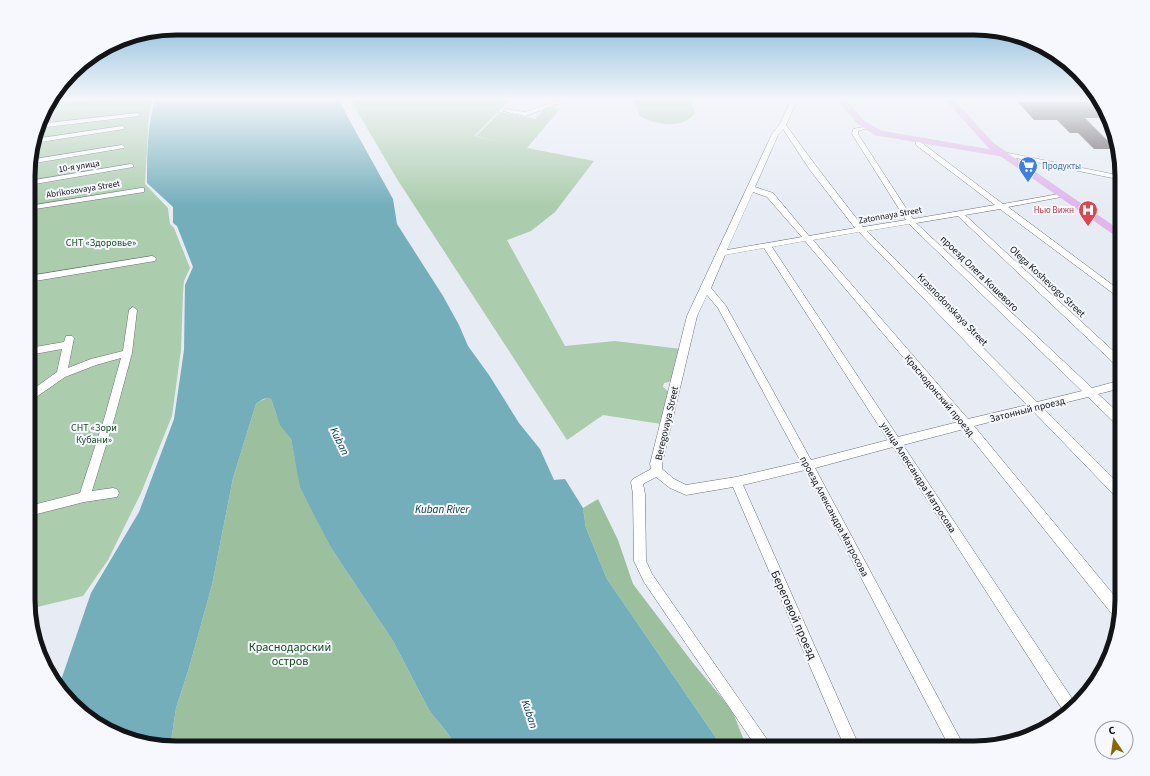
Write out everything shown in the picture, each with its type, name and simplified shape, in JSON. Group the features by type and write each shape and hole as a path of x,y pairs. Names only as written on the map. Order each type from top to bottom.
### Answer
{"main road":[{"path":"886,134 1003,154"},
{"path":"980,134 990,145 1115,232"},
{"path":"974,150 986,150 990,148 990,145"}],"street":[{"path":"40,140 80,134"},
{"name":"Beregovaya Street","path":"761,741 648,578 640,561 639,494 637,482 657,470 656,464 692,316 775,134"},
{"name":"Krasnodonskaya Street","path":"789,134 813,168 861,230 1033,407 1115,488"},
{"name":"проезд Олега Кошевого","path":"855,134 911,222 1115,417"},
{"path":"919,140 918,144 1115,291"},
{"path":"36,161 122,147"},
{"path":"1003,154 1115,177"},
{"name":"10-я улица","path":"35,182 131,166"},
{"name":"Краснодонский проезд","path":"750,188 770,195 966,424 1115,607"},
{"name":"Abrikosovaya Street","path":"35,207 141,190"},
{"name":"Zatonnaya Street","path":"722,253 807,240 1061,195"},
{"name":"Olega Koshevogo Street","path":"959,213 1115,358"},
{"name":"улица Александра Матросова","path":"767,246 1068,705"},
{"path":"35,278 152,259"},
{"name":"проезд Александра Матросова","path":"706,288 722,306 954,741"},
{"path":"84,497 110,416 127,353 133,310"},
{"path":"35,350 68,342 62,374"},
{"path":"35,394 62,374 94,362 127,353"},
{"name":"Затонный проезд","path":"657,470 673,484 686,490 736,482 897,443 1115,386"},
{"name":"Береговой проезд","path":"736,482 850,741"},
{"path":"35,509 84,497 113,493"}],"green space":[{"path":"41,134 148,134 145,184 168,208 170,224 174,228 190,268 184,281 181,350 172,416 141,493 108,560 83,596 35,608 36,158"},
{"path":"371,134 476,134 474,136 506,143 476,136 478,134 539,134 527,148 594,161 555,212 531,231 507,240 565,346 615,341 681,349 673,379 664,383 663,387 669,392 661,424 603,415 567,440 397,179"},
{"name":"Краснодарский остров","path":"268,398 271,399 277,416 291,439 295,459 333,551 393,641 429,710 452,741 171,741 176,708 189,668 212,585 233,478 256,404"},
{"path":"598,499 618,540 633,584 693,663 732,710 744,741 718,741 607,579 586,528 583,508"}],"water":[{"name":"Kuban River","path":"149,134 357,134 393,199 397,224 443,296 459,325 468,346 489,375 519,423 540,449 554,480 565,479 583,508 586,528 607,579 718,741 452,741 429,710 393,641 333,551 300,487 291,439 280,425 271,399 267,398 256,404 233,478 212,585 189,668 176,708 171,741 158,740 131,734 106,722 90,712 76,700 61,681 91,593 139,512 174,419 184,350 185,285 193,267 177,226 173,223 173,207 147,183"}],"building":[{"path":"1079,134 1101,134 1110,142 1112,149 1094,149"}],"place":[{"name":"Продукты","path":"1028,183"},
{"name":"Нью Вижн","path":"1088,227"}],"park label":[{"name":"СНТ «Здоровье»","path":"101,242"},
{"name":"СНТ «Зори Кубани»","path":"94,432"}],"water label":[{"name":"Kuban","path":"340,441"},
{"name":"Kuban","path":"530,714"}]}
